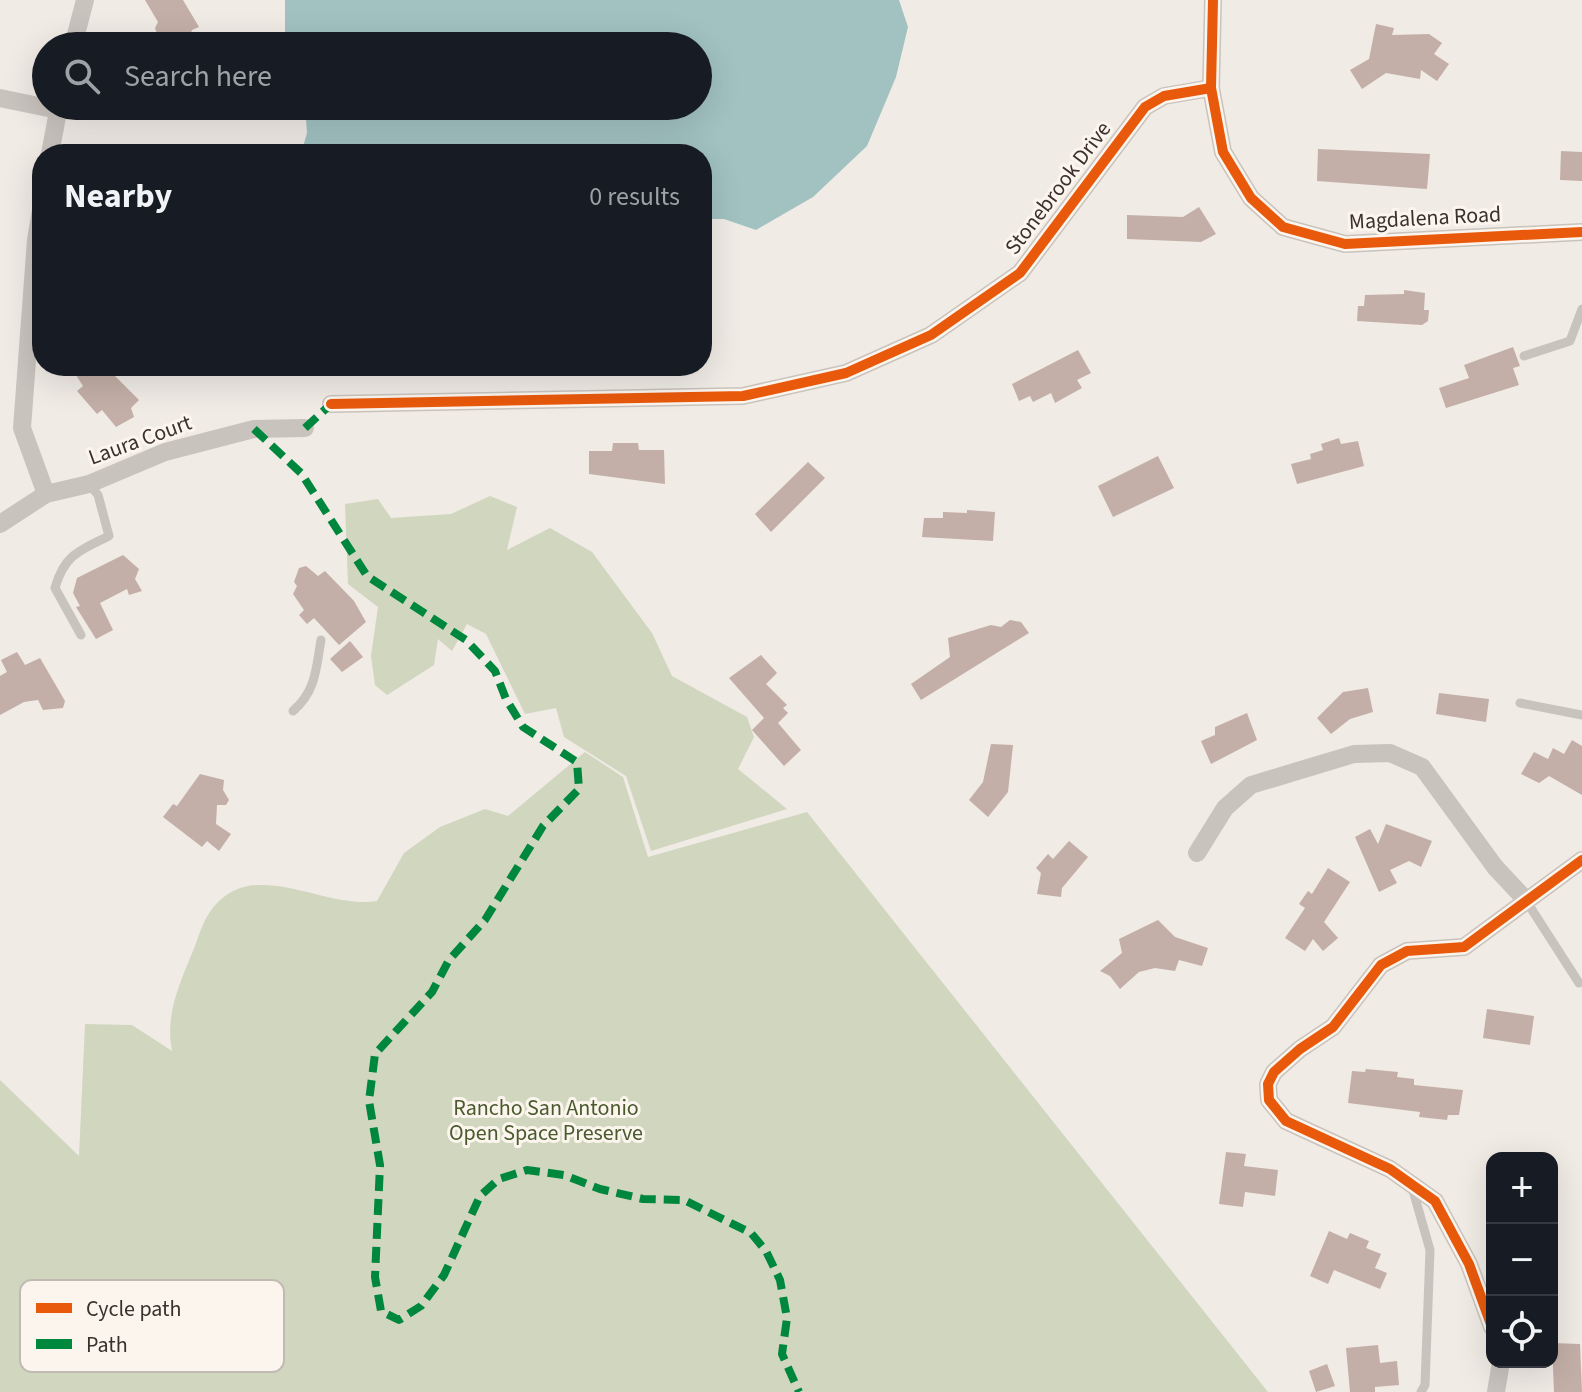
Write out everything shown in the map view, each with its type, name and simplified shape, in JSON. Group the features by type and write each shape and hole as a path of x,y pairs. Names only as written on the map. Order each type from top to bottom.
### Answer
{"street":[{"path":"77,32 85,0"},
{"name":"Magdalena Road","path":"1213,0 1211,88 1223,152 1251,198 1283,227 1345,244 1582,232"},
{"name":"Stonebrook Drive","path":"331,404 743,396 846,373 931,335 1020,273 1145,107 1164,96 1211,88"},
{"path":"0,98 32,104"},
{"path":"52,144 56,120"},
{"path":"32,294 22,428 46,494"},
{"name":"Laura Court","path":"0,524 46,494 89,484 165,452 254,429 305,428"},
{"path":"1197,853 1225,808 1251,785 1354,754 1390,753 1422,767 1495,867 1525,899"},
{"path":"1486,1311 1469,1264 1435,1201 1390,1169 1286,1121 1269,1100 1268,1084 1274,1072 1300,1049 1333,1027 1381,965 1407,951 1464,947 1525,899 1582,860"},
{"path":"1496,1392 1500,1368"}],"lane":[{"path":"1524,356 1570,341 1582,309"},
{"path":"81,635 55,588 61,569 76,553 109,536 98,495 89,484"},
{"path":"293,711 309,697 321,640"},
{"path":"1520,703 1582,715"},
{"path":"1525,899 1579,983"},
{"path":"1411,1184 1430,1250 1425,1385 1421,1392"}],"green space":[{"path":"490,496 517,507 507,550 550,528 592,552 652,633 672,676 747,717 754,737 738,769 787,809 651,851 626,776 564,737 556,708 525,714 486,634 467,624 452,651 438,639 434,665 387,695 375,685 371,656 378,607 348,584 345,504 378,499 391,518 451,514"},
{"name":"Rancho San Antonio Open Space Preserve","path":"585,752 623,777 648,857 807,812 1268,1392 0,1392 0,1080 79,1156 85,1024 132,1025 172,1051 170,1025 178,988 205,921 227,895 246,887 267,885 356,902 377,901 404,853 440,827 485,809 508,816"}],"water":[{"path":"285,0 899,0 908,27 896,77 867,146 813,197 756,230 724,219 712,219 712,144 304,144 306,120 712,120 712,32 285,32"}],"building":[{"path":"145,0 183,0 199,27 191,32 156,32 158,22"},
{"path":"1376,24 1394,28 1392,35 1429,34 1442,43 1434,54 1449,64 1437,81 1421,70 1420,79 1386,73 1362,89 1350,70 1369,59"},
{"path":"1318,149 1430,154 1427,189 1317,181"},
{"path":"1561,151 1582,152 1582,181 1560,180"},
{"path":"1199,207 1216,234 1201,242 1127,239 1127,215 1183,217"},
{"path":"1404,290 1425,293 1424,310 1429,310 1428,321 1422,325 1357,321 1358,306 1364,306 1365,295 1404,294"},
{"path":"1513,347 1520,366 1513,368 1519,385 1446,408 1439,388 1469,378 1464,365"},
{"path":"1078,350 1091,373 1077,380 1082,388 1055,403 1051,393 1033,402 1030,396 1019,401 1012,384"},
{"path":"77,376 115,376 139,400 131,408 134,417 116,427 102,410 97,414 77,391 83,386"},
{"path":"1339,438 1341,444 1358,441 1364,466 1297,484 1291,464 1311,459 1310,454 1323,450 1321,444"},
{"path":"613,443 638,443 639,450 664,450 665,484 589,474 589,451 612,451"},
{"path":"1158,456 1174,488 1113,517 1098,486"},
{"path":"808,462 825,478 771,532 755,514"},
{"path":"967,510 995,512 993,541 922,537 924,518 943,518 943,512 967,513"},
{"path":"123,555 139,569 135,579 142,591 129,595 127,589 100,603 113,630 96,639 76,607 80,606 73,593 77,578"},
{"path":"306,566 318,576 325,571 354,601 366,622 339,645 314,618 307,624 299,615 304,610 293,594 297,586 294,582 299,568"},
{"path":"1010,620 1021,622 1029,633 921,700 911,684 950,657 948,638 991,625 1001,627"},
{"path":"350,641 363,657 342,672 330,659"},
{"path":"17,652 25,665 40,658 65,701 63,708 43,710 38,700 24,702 0,715 0,676 7,672 1,660"},
{"path":"761,655 777,673 766,684 787,705 783,708 788,713 778,723 801,750 784,766 752,730 764,718 729,678"},
{"path":"1368,688 1373,712 1350,719 1331,734 1317,718 1343,692"},
{"path":"1439,693 1489,699 1486,722 1436,714"},
{"path":"1247,713 1257,740 1211,764 1201,741 1215,735 1215,727"},
{"path":"1572,740 1582,746 1582,795 1549,776 1539,783 1521,774 1534,752 1548,759 1553,748 1564,754"},
{"path":"991,744 1013,745 1008,792 988,817 969,800 983,782"},
{"path":"200,774 224,780 223,790 229,800 226,805 217,805 216,824 231,834 219,851 207,841 202,847 163,817 173,804 177,806"},
{"path":"1386,824 1432,841 1421,867 1409,861 1390,870 1397,883 1379,892 1355,837 1370,829 1378,844"},
{"path":"1069,841 1088,857 1062,888 1061,897 1037,894 1041,873 1036,868 1048,854 1053,859"},
{"path":"1328,868 1350,882 1324,922 1338,938 1323,951 1313,939 1305,951 1285,938 1305,908 1299,904 1308,891 1312,894"},
{"path":"1158,920 1175,937 1208,948 1202,966 1179,960 1175,971 1155,968 1139,972 1120,989 1110,976 1100,971 1122,953 1119,939"},
{"path":"1487,1009 1534,1016 1530,1045 1483,1038"},
{"path":"1366,1069 1398,1072 1397,1077 1414,1079 1414,1085 1463,1090 1459,1115 1448,1115 1447,1120 1419,1117 1420,1112 1348,1103 1352,1071 1365,1072"},
{"path":"1226,1152 1246,1154 1244,1166 1278,1170 1275,1196 1245,1192 1243,1207 1219,1204"},
{"path":"1329,1231 1347,1239 1350,1233 1369,1241 1366,1248 1381,1254 1375,1268 1387,1273 1380,1289 1334,1270 1328,1284 1310,1276"},
{"path":"1558,1343 1580,1344 1582,1392 1554,1392 1553,1368 1558,1368"},
{"path":"1378,1345 1380,1363 1397,1361 1399,1385 1375,1387 1375,1392 1350,1392 1346,1348"},
{"path":"1327,1364 1335,1386 1316,1392 1309,1371"}],"marked path":[{"path":"305,428 331,404"},
{"path":"254,429 301,473 367,576 466,640 495,671 506,699 523,727 577,762 579,789 543,826 485,920 449,960 432,992 375,1054 369,1101 380,1165 375,1277 381,1311 399,1320 421,1306 444,1275 480,1196 499,1179 527,1170 564,1175 600,1189 643,1199 684,1200 751,1233 766,1251 780,1280 787,1318 782,1354 799,1392"}],"cycle path":[{"path":"1213,0 1211,88 1223,152 1251,198 1283,227 1345,244 1582,232"},
{"path":"331,404 743,396 846,373 931,335 1020,273 1145,107 1164,96 1211,88"},
{"path":"1486,1311 1469,1264 1435,1201 1390,1169 1286,1121 1269,1100 1268,1084 1274,1072 1300,1049 1333,1027 1381,965 1407,951 1464,947 1582,860"}]}
